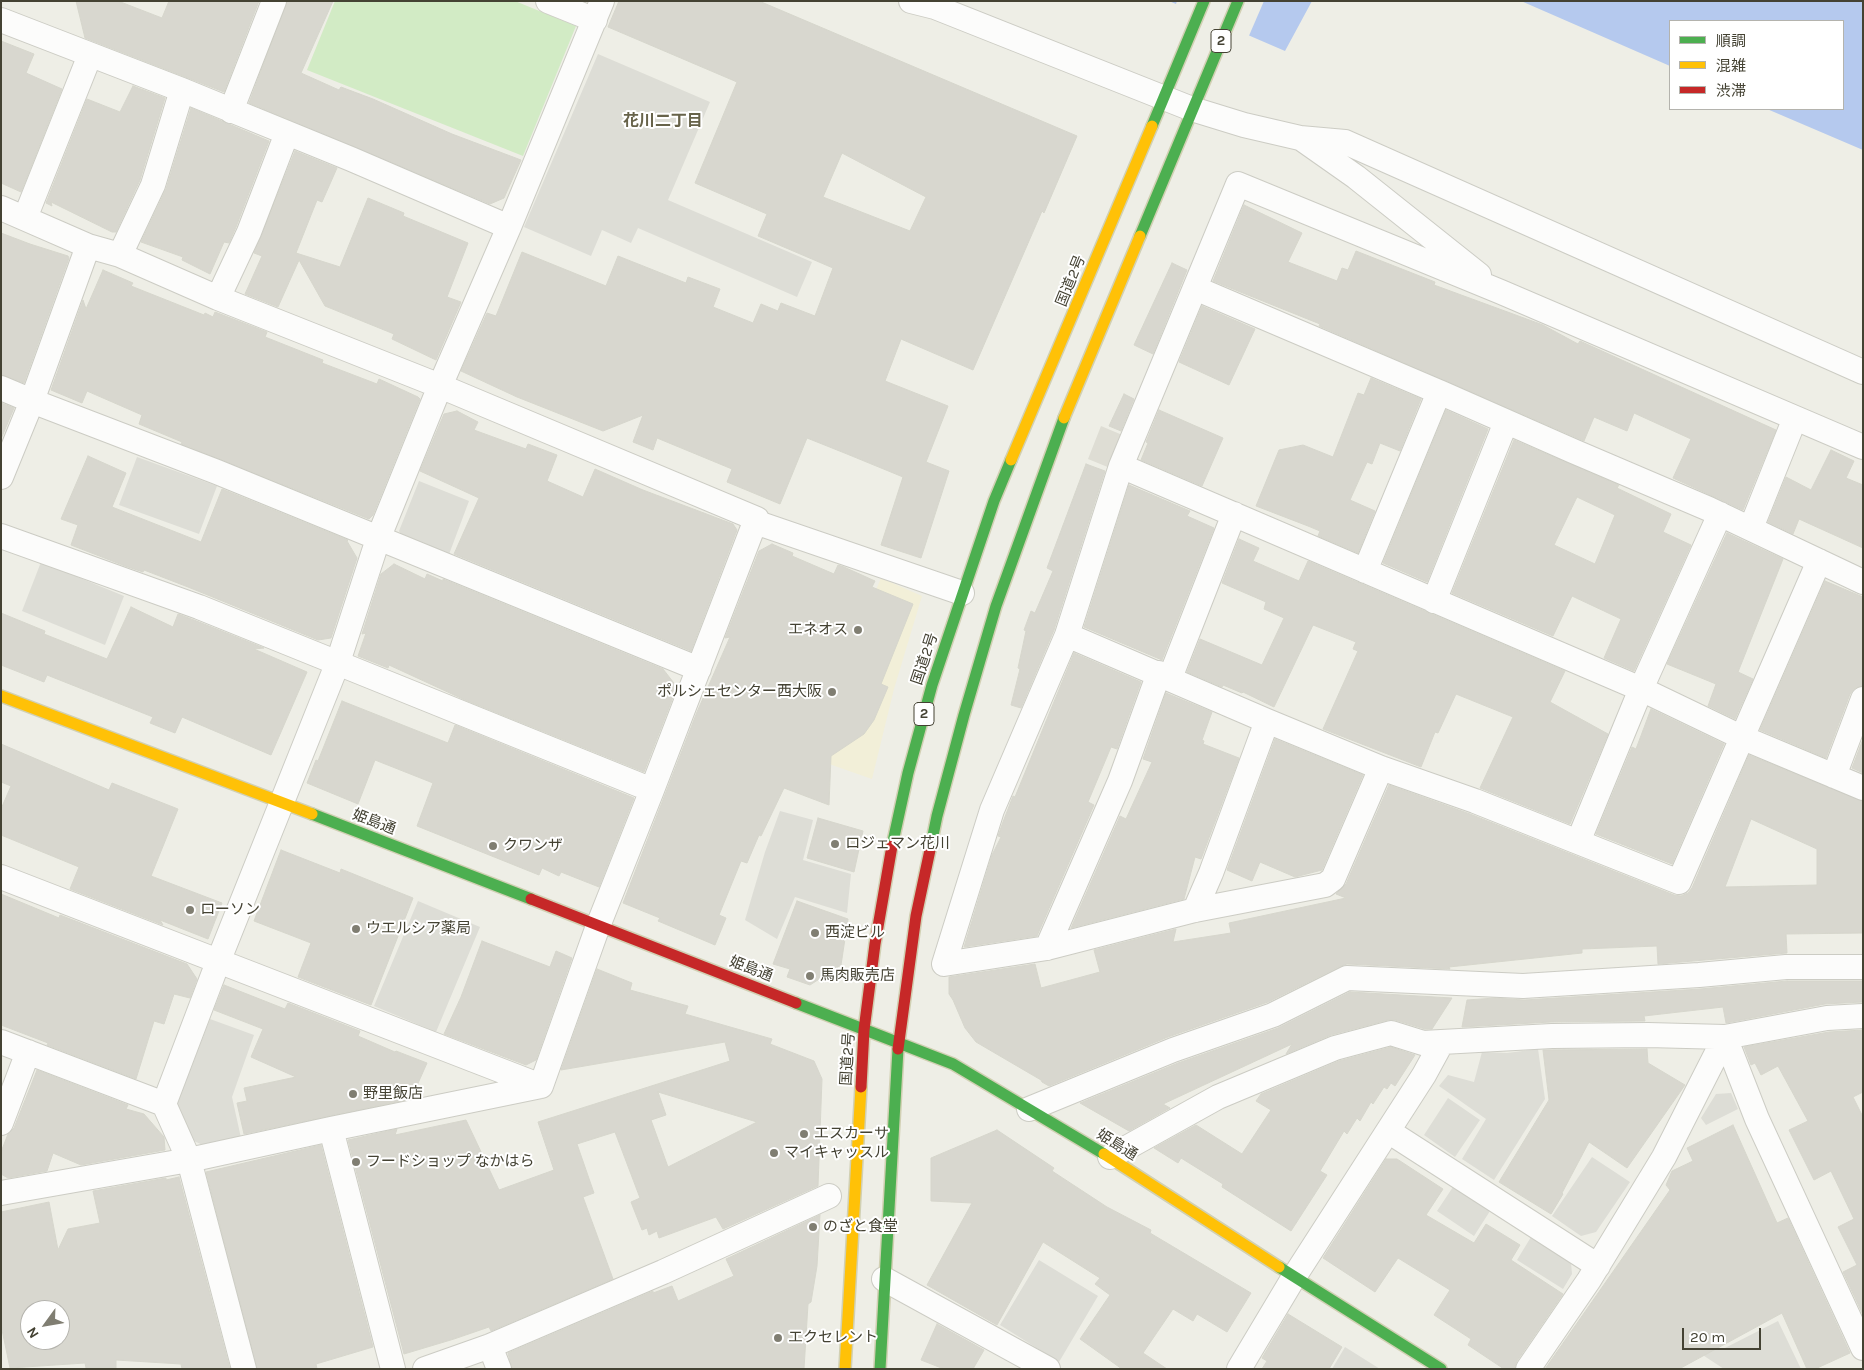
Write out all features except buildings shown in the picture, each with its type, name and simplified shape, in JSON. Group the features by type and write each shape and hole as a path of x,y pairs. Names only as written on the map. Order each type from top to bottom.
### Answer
{"main road":[{"name":"国道2号","path":"845,1369 864,1030 886,876 906,782 932,685 994,501 1204,1"},
{"name":"2","path":"880,1369 898,1042 916,916 938,816 964,715 996,606 1054,443 1238,1"},
{"name":"姫島通","path":"1,696 283,803 952,1064 1110,1158 1441,1369"}],"street":[{"path":"231,111 274,1"},
{"path":"244,1369 189,1160 164,1104 218,962 338,662 378,539 440,386 599,11 548,1"},
{"path":"911,1 929,4 1163,97 1244,125 1300,138 1345,142 1863,372"},
{"path":"1,20 182,90 351,159 509,227"},
{"path":"25,218 90,55"},
{"path":"120,255 153,185 182,90"},
{"path":"218,298 250,232 287,133"},
{"path":"1300,138 1356,177 1501,292"},
{"path":"1381,768 1333,879 1325,886 1195,910 1047,948 944,964 992,810 1067,635 1121,466 1238,184 1501,292 1863,447"},
{"path":"2,208 88,246 120,255 218,298 440,386 757,519 598,926 541,1086"},
{"path":"1,478 32,402 88,246"},
{"path":"1195,288 1720,514 1863,582"},
{"path":"1,388 32,402 217,472 699,669"},
{"path":"1365,572 1439,392"},
{"path":"1751,528 1795,418"},
{"path":"1434,601 1506,422"},
{"path":"1121,466 1641,690 1741,737 1863,788"},
{"path":"1047,948 1234,514"},
{"path":"1578,842 1641,690 1720,514"},
{"path":"755,522 962,593"},
{"path":"1,536 198,607 652,790"},
{"path":"1067,635 1267,722 1381,768 1475,801 1679,882 1819,561"},
{"path":"1834,776 1863,700"},
{"path":"1195,910 1211,873 1267,722"},
{"path":"1,877 541,1086"},
{"path":"1030,1109 1172,1050 1273,1015 1348,978 1523,986 1786,967 1863,967"},
{"path":"1110,1158 1218,1097 1335,1048 1391,1034 1423,1043 1552,1036 1648,1035 1725,1038 1827,1018 1863,1016"},
{"path":"1528,1369 1598,1266 1664,1157 1725,1038"},
{"path":"1725,1038 1757,1120 1863,1348"},
{"path":"1,1042 164,1104"},
{"path":"1239,1369 1294,1277 1424,1075 1442,1042"},
{"path":"1,1124 28,1052"},
{"path":"1,1193 189,1160 541,1086"},
{"path":"331,1129 393,1369"},
{"path":"1388,1131 1598,1266"},
{"path":"425,1369 490,1346 663,1272 829,1196"},
{"path":"884,1278 1048,1369"},
{"path":"490,1346 499,1369"}],"shaded area":[{"path":"598,54 710,102 668,200 812,262 797,297 638,228 631,243 602,230 591,256 524,227"},
{"path":"1101,426 1127,437 1115,470 1088,459"},
{"path":"137,457 217,486 199,534 119,505"},
{"path":"419,481 469,501 448,557 404,539 399,531"},
{"path":"41,562 124,596 105,645 22,611"},
{"path":"881,578 922,596 894,689 872,779 792,751 867,611"},
{"path":"780,811 813,820 803,860 851,874 847,913 795,897 777,939 745,920 765,852"},
{"path":"418,901 480,927 436,1032 374,1006"},
{"path":"210,1019 254,1035 232,1097 241,1138 207,1147 194,1141 177,1117 177,1104"},
{"path":"1538,1049 1545,1099 1494,1180 1462,1159 1486,1119 1439,1086 1448,1075 1474,1082 1482,1052 1507,1053"},
{"path":"1731,1093 1738,1109 1706,1125 1701,1118 1716,1094"},
{"path":"1448,1098 1480,1120 1455,1157 1424,1135"},
{"path":"1592,1157 1630,1182 1596,1232 1581,1236 1552,1216"},
{"path":"1453,1187 1490,1211 1474,1236 1437,1211"},
{"path":"1531,1237 1571,1263 1572,1274 1563,1289 1517,1260"},
{"path":"1039,1260 1098,1296 1059,1362 1000,1325"},
{"path":"1778,1321 1801,1369 1724,1369 1692,1348 1711,1335 1721,1350"},
{"path":"1345,1347 1380,1369 1332,1369"}],"green space":[{"path":"335,1 515,1 576,26 523,156 307,70"}],"water":[{"path":"1169,1 1312,1 1285,51"},
{"path":"1521,1 1863,1 1863,150 1769,110 1844,110 1844,20 1669,20 1669,66"}],"pier":[{"path":"1177,1 1264,1 1248,38 1175,7"}],"traffic: fast":[{"path":"1152,126 1204,1"},
{"path":"1140,236 1238,1"},
{"path":"930,850 937,816 964,715 996,606 1064,418"},
{"path":"892,846 908,773 932,685 994,501 1011,460"},
{"path":"312,814 531,899"},
{"path":"796,1003 953,1064 1104,1154"},
{"path":"880,1369 898,1049"},
{"path":"1279,1267 1441,1369"}],"traffic: slow":[{"path":"1011,460 1152,126"},
{"path":"1064,418 1140,236"},
{"path":"1,696 312,814"},
{"path":"845,1369 861,1087"},
{"path":"1104,1154 1279,1267"}],"traffic: jam":[{"path":"861,1087 864,1030 875,944 892,846"},
{"path":"898,1049 916,916 930,850"},
{"path":"531,899 796,1003"}],"place":[{"name":"エネオス","path":"858,630"},
{"name":"ポルシェセンター西大阪","path":"832,692"},
{"name":"ロジェマン花川","path":"835,844"},
{"name":"クワンザ","path":"493,846"},
{"name":"ローソン","path":"190,910"},
{"name":"ウエルシア薬局","path":"356,929"},
{"name":"西淀ビル","path":"815,933"},
{"name":"馬肉販売店","path":"810,976"},
{"name":"野里飯店","path":"353,1094"},
{"name":"エスカーサ","path":"804,1134"},
{"name":"マイキャッスル","path":"774,1153"},
{"name":"フードショップ なかはら","path":"356,1162"},
{"name":"のざと食堂","path":"813,1227"},
{"name":"エクセレント","path":"778,1338"}],"district":[{"name":"花川二丁目","path":"663,121"}]}
